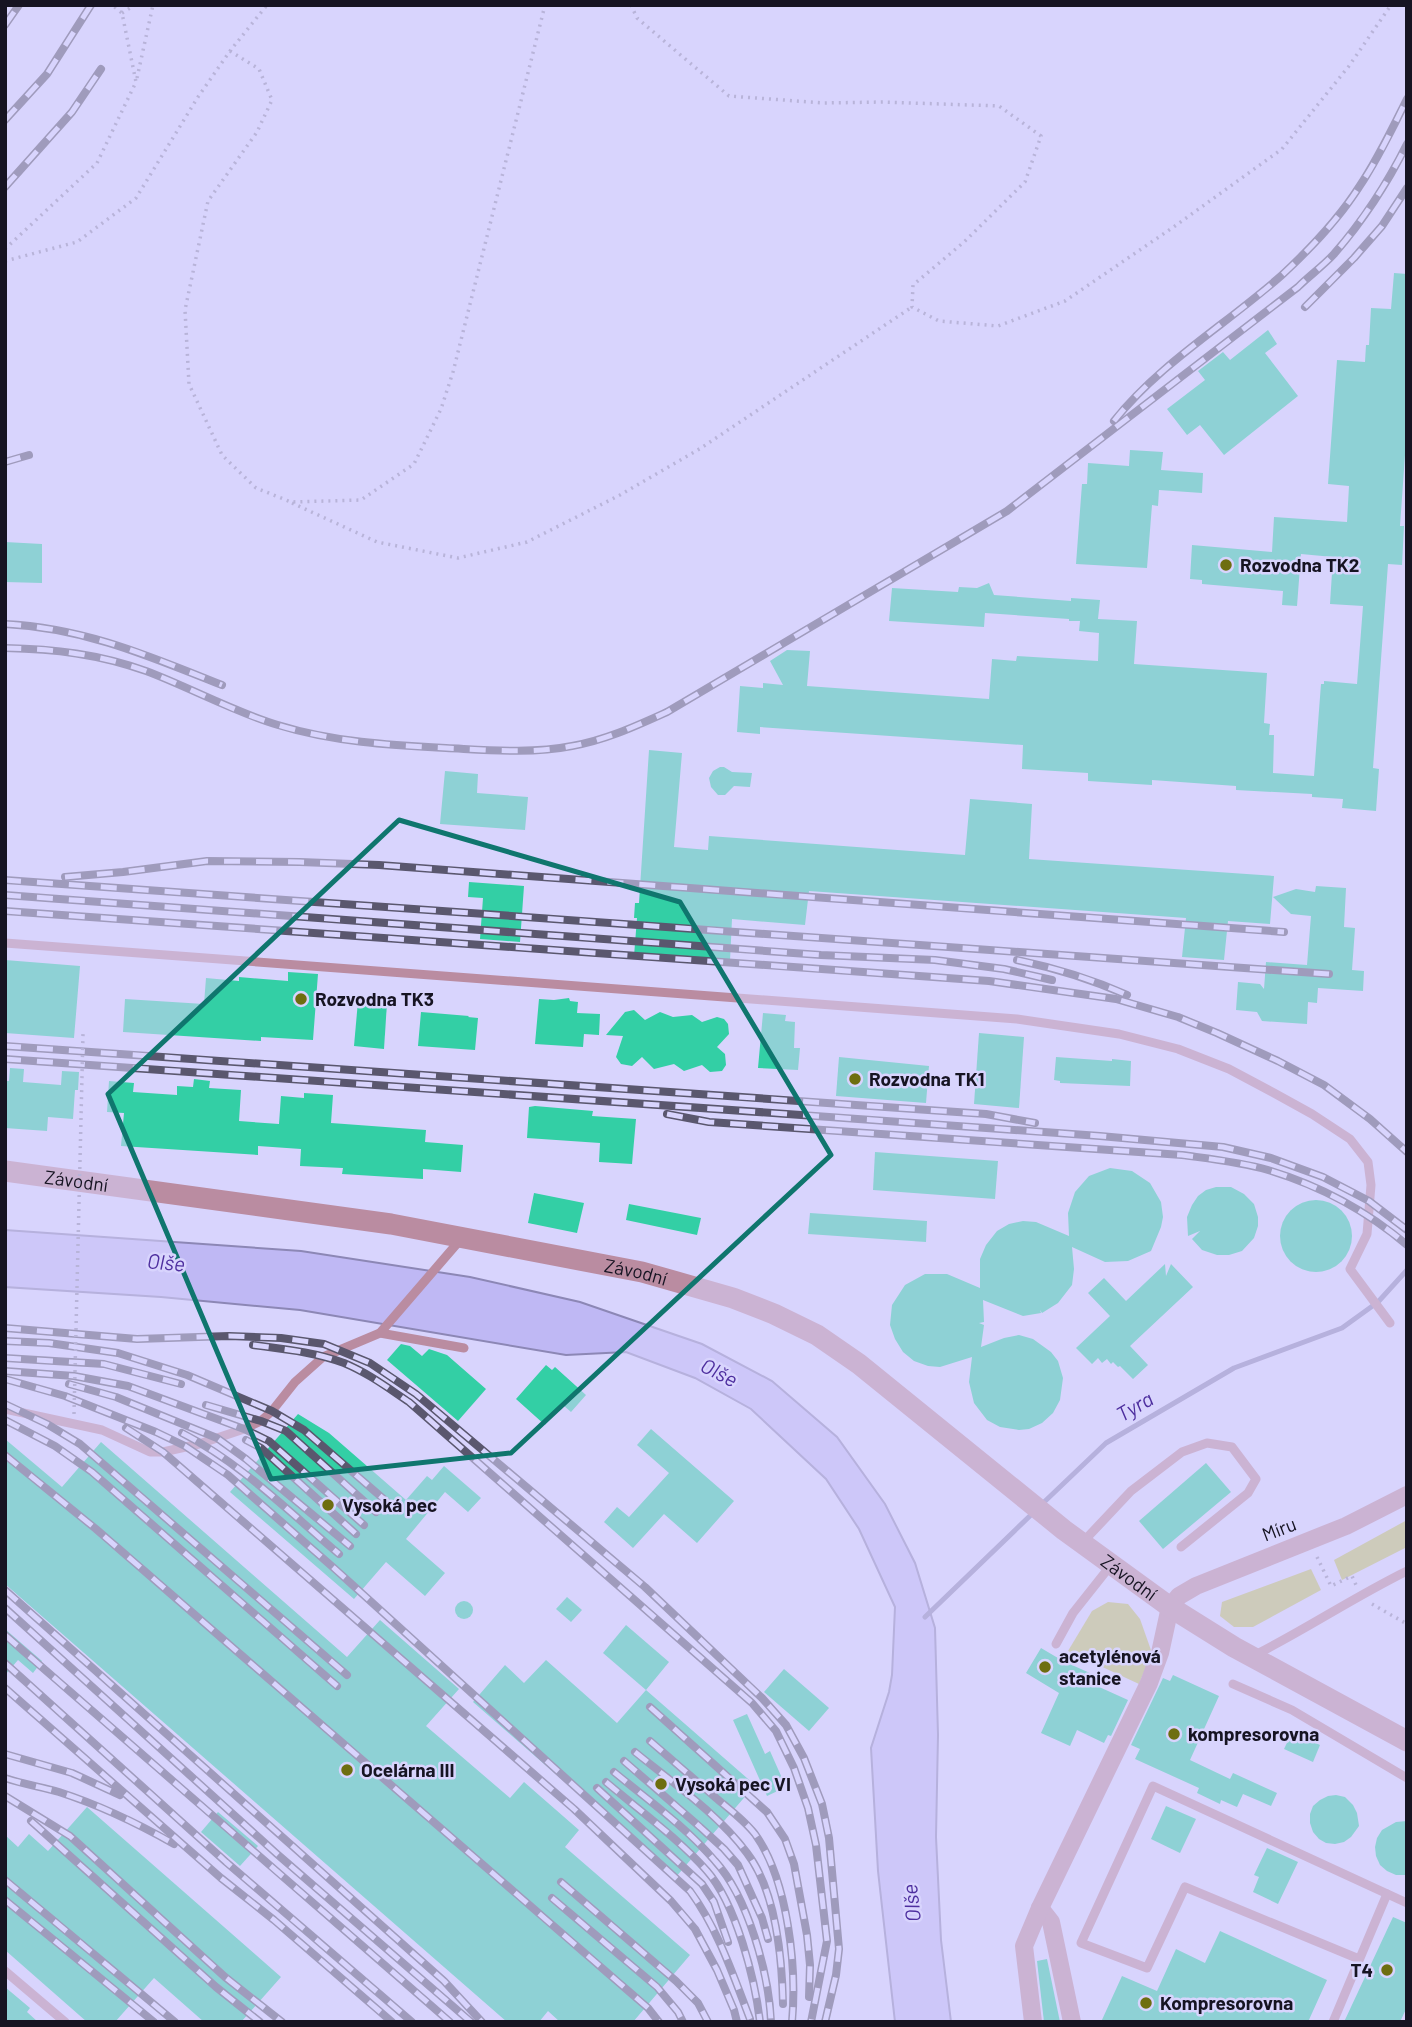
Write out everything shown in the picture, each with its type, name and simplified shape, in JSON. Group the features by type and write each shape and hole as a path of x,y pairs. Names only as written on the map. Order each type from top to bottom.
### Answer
{"street":[{"name":"Závodní","path":"5,1171 391,1224 456,1245 642,1272 733,1298 775,1314 817,1335 859,1364 1064,1530 1170,1607 1407,1741"},
{"name":"Míru","path":"1170,1607 1180,1596 1196,1586 1346,1525 1407,1495"},
{"path":"1033,2022 1024,1946 1149,1683 1160,1653 1170,1607"},
{"path":"1040,1908 1051,1922 1072,2022"}],"lane":[{"path":"5,943 1017,1019 1131,1037 1178,1049 1229,1069 1312,1114 1350,1139 1368,1162 1371,1185 1367,1234 1350,1269 1390,1323"},
{"path":"5,1409 102,1430 150,1452 200,1444 244,1429 272,1412 295,1382 323,1357 380,1333 456,1245"},
{"path":"380,1333 464,1348"},
{"path":"1082,1543 1131,1491 1182,1452 1207,1443 1232,1447 1256,1479 1248,1493 1181,1547"},
{"path":"1056,1644 1073,1613 1111,1565"},
{"path":"1253,1656 1407,1571"},
{"path":"1233,1684 1293,1710 1407,1778"},
{"path":"1359,1959 1185,1886 1147,1968 1081,1942 1153,1786 1407,1903"},
{"path":"1332,2022 1387,1894"},
{"path":"5,1971 65,2022"}],"path":[{"path":"113,5 122,13 136,82"},
{"path":"122,13 135,5"},
{"path":"5,249 97,163 136,82 153,5"},
{"path":"5,261 77,242 136,198 198,96 267,5"},
{"path":"290,502 360,500 414,464 441,409 453,372 545,5"},
{"path":"631,5 637,18 729,96 824,103 999,106 1041,136 1025,182 964,242 914,285 912,307"},
{"path":"912,307 939,321 998,326 1065,301 1282,149 1349,66 1391,5"},
{"path":"230,51 259,69 272,100 257,132 208,201 185,310 189,384 222,455 256,488 377,542 458,558 527,542 620,495 701,448 912,307"},
{"path":"74,1414 83,1034"}],"highlighted area":[{"path":"399,820 680,902 831,1155 511,1453 271,1479 108,1094"}],"shaded area":[{"path":"1407,1520 1407,1547 1342,1580 1334,1560"},
{"path":"1311,1569 1321,1590 1253,1627 1234,1627 1220,1616 1222,1602"},
{"path":"1108,1602 1128,1604 1140,1619 1152,1653 1139,1684 1068,1651 1092,1611"}],"water":[{"name":"Olše","path":"5,1230 301,1251 470,1277 580,1302 702,1344 772,1381 837,1437 885,1504 915,1563 935,1628 938,1735 936,1837 941,1940 951,2022 895,2022 878,1871 871,1748 892,1675 895,1607 859,1529 826,1479 751,1409 695,1378 626,1352 566,1355 300,1310 161,1297 5,1287"}],"building":[{"path":"1394,273 1407,274 1407,427 1400,526 1404,526 1402,565 1388,564 1373,768 1379,769 1376,811 1342,808 1343,799 1312,797 1312,794 1236,790 1236,786 1152,780 1152,785 1088,781 1088,773 1022,769 1023,745 760,727 760,734 737,732 740,686 763,688 763,683 783,685 770,661 787,650 810,651 807,686 989,699 992,659 1016,661 1017,656 1098,661 1099,633 1079,631 1080,621 985,613 984,627 889,621 892,588 958,592 959,587 977,588 989,583 994,595 1071,601 1071,598 1100,600 1098,619 1137,621 1134,664 1267,673 1264,723 1270,724 1269,735 1274,735 1273,773 1314,776 1321,684 1324,684 1324,681 1357,684 1363,606 1330,604 1333,557 1301,554 1297,606 1282,605 1283,591 1202,584 1202,580 1190,579 1192,545 1272,552 1274,517 1347,522 1349,486 1328,484 1337,360 1365,362 1371,308 1391,309"},
{"path":"1268,330 1277,344 1265,353 1298,396 1224,455 1200,425 1187,435 1167,409 1205,380 1198,371 1223,352 1230,360"},
{"path":"1130,450 1163,452 1161,470 1203,473 1202,493 1159,490 1158,506 1152,505 1147,568 1076,564 1082,484 1087,484 1088,463 1129,466"},
{"path":"5,542 42,544 42,583 5,582"},
{"path":"649,750 682,753 674,847 708,850 709,836 965,855 970,799 1032,804 1029,859 1274,876 1270,924 1228,921 1224,960 1182,957 1186,918 809,891 805,925 732,919 730,961 634,956 637,918 634,918 635,903 639,903"},
{"path":"720,767 732,772 752,773 750,787 734,786 725,795 718,795 711,787 709,778 713,771"},
{"path":"445,771 478,774 477,793 528,797 525,830 440,824"},
{"path":"469,882 524,886 520,942 480,939 483,898 468,897"},
{"path":"1316,886 1346,888 1344,927 1355,928 1352,970 1364,971 1363,991 1318,988 1317,1003 1308,1002 1307,1024 1262,1021 1257,1012 1236,1010 1238,982 1260,984 1264,989 1266,962 1307,965 1311,916 1291,914 1273,897 1296,889 1315,892"},
{"path":"5,960 80,966 74,1038 5,1033"},
{"path":"288,972 318,974 313,1040 261,1037 261,1041 123,1032 125,999 204,1004 206,978 239,981 239,977 288,981"},
{"path":"569,998 570,1001 578,1002 577,1013 600,1014 599,1035 584,1034 583,1047 535,1044 539,999"},
{"path":"358,1001 387,1003 384,1049 354,1046"},
{"path":"634,1010 645,1020 660,1012 673,1017 692,1015 702,1022 717,1017 724,1019 728,1024 729,1034 717,1047 725,1054 726,1065 722,1071 710,1072 702,1065 684,1071 674,1064 654,1069 642,1057 632,1066 621,1064 616,1057 623,1036 606,1035 625,1012"},
{"path":"421,1012 478,1018 475,1050 418,1046"},
{"path":"763,1013 786,1015 785,1021 795,1022 794,1048 800,1048 798,1070 758,1068"},
{"path":"979,1033 1024,1037 1019,1108 974,1104"},
{"path":"839,1057 929,1066 926,1103 836,1096"},
{"path":"1056,1057 1131,1061 1130,1086 1060,1083 1054,1080"},
{"path":"10,1068 24,1069 23,1082 61,1085 62,1071 79,1072 73,1119 48,1117 47,1131 5,1128 5,1081 9,1081"},
{"path":"194,1079 210,1081 209,1088 241,1090 239,1121 279,1124 281,1096 304,1098 304,1093 333,1095 331,1123 426,1130 425,1142 463,1145 461,1172 423,1169 423,1179 342,1174 343,1168 300,1166 301,1149 258,1146 258,1155 121,1146 124,1113 107,1112 109,1081 134,1083 133,1092 177,1095 177,1086 193,1087"},
{"path":"529,1107 593,1111 592,1116 636,1119 632,1164 599,1162 600,1143 527,1138"},
{"path":"875,1152 998,1161 995,1199 873,1190"},
{"path":"1110,1168 1132,1171 1150,1183 1161,1202 1161,1227 1151,1251 1128,1261 1105,1262 1072,1247 1072,1285 1058,1303 1042,1313 1040,1310 1041,1313 1023,1316 983,1300 984,1322 979,1323 984,1325 981,1347 1019,1335 1033,1339 1051,1352 1058,1361 1063,1378 1060,1400 1053,1413 1042,1423 1019,1430 1000,1427 987,1420 974,1403 969,1382 972,1357 940,1367 914,1361 903,1352 895,1339 890,1325 892,1305 905,1285 925,1274 947,1274 980,1288 980,1259 986,1245 997,1231 1009,1224 1036,1222 1069,1236 1068,1213 1075,1192 1089,1176"},
{"path":"1231,1187 1244,1194 1254,1204 1258,1217 1254,1238 1242,1251 1229,1255 1217,1255 1202,1250 1192,1239 1200,1231 1188,1236 1187,1217 1192,1205 1206,1190"},
{"path":"534,1193 584,1203 577,1233 528,1223"},
{"path":"1316,1200 1336,1206 1346,1216 1352,1236 1346,1256 1336,1266 1316,1272 1296,1266 1286,1256 1280,1236 1286,1216 1296,1206"},
{"path":"629,1204 701,1218 697,1235 626,1220"},
{"path":"810,1213 927,1221 926,1242 808,1234"},
{"path":"1165,1264 1166,1276 1171,1264 1193,1287 1130,1346 1148,1365 1133,1379 1120,1366 1113,1362 1111,1364 1107,1359 1102,1363 1098,1358 1092,1364 1076,1348 1110,1316 1088,1293 1104,1278 1126,1301"},
{"path":"401,1344 410,1346 422,1356 429,1349 447,1355 486,1389 458,1421 387,1360"},
{"path":"546,1365 552,1370 555,1367 586,1395 571,1412 563,1405 545,1425 516,1399"},
{"name":"Vysoká pec","path":"298,1414 329,1433 406,1500 427,1476 432,1480 444,1466 481,1498 468,1512 445,1492 406,1539 445,1573 425,1596 386,1562 354,1599 230,1492"},
{"path":"651,1429 734,1501 697,1543 664,1514 633,1548 604,1522 617,1507 629,1517 669,1473 637,1445"},
{"name":"Ocelárna III","path":"5,1439 62,1487 101,1442 347,1657 380,1620 459,1689 426,1726 510,1798 524,1782 579,1830 565,1847 690,1955 633,2022 560,2022 548,2011 539,2022 507,2022 5,1584"},
{"path":"1206,1463 1231,1492 1163,1549 1139,1521"},
{"path":"567,1597 582,1610 571,1622 556,1609"},
{"path":"464,1601 470,1604 473,1610 470,1616 464,1619 458,1616 455,1610 458,1604"},
{"path":"626,1625 669,1662 646,1690 603,1653"},
{"path":"5,1629 42,1661 33,1673 18,1660 5,1675"},
{"path":"1041,1648 1101,1678 1097,1686 1128,1700 1111,1736 1108,1735 1104,1743 1077,1730 1070,1746 1041,1733 1059,1693 1026,1673"},
{"name":"Vysoká pec VI","path":"546,1660 617,1723 646,1690 755,1785 675,1878 473,1702 505,1665 524,1683"},
{"path":"784,1669 829,1708 809,1731 764,1692"},
{"name":"kompresorovna","path":"1173,1675 1219,1696 1190,1760 1230,1779 1233,1773 1277,1793 1271,1806 1243,1794 1237,1807 1221,1800 1220,1804 1197,1793 1199,1788 1135,1759 1140,1749 1131,1745 1163,1678 1170,1681"},
{"path":"747,1714 765,1754 770,1751 786,1787 767,1796 733,1720"},
{"path":"1292,1732 1320,1745 1313,1762 1284,1749"},
{"path":"1336,1795 1345,1797 1353,1805 1359,1826 1344,1842 1326,1843 1313,1832 1310,1814 1313,1806 1320,1800"},
{"path":"1166,1806 1196,1819 1180,1853 1151,1839"},
{"path":"87,1807 281,1977 241,2022 204,2022 154,1978 115,2022 87,2022 5,1950 5,1835 18,1847 29,1834 48,1851"},
{"path":"218,1812 258,1846 240,1866 201,1832"},
{"path":"1407,1821 1407,1875 1396,1875 1380,1865 1375,1847 1382,1830 1396,1822"},
{"path":"1267,1848 1298,1862 1278,1904 1253,1892 1259,1877 1254,1875"},
{"name":"T4","path":"1393,1917 1407,1923 1407,2007 1400,2022 1344,2022"},
{"path":"1220,1931 1327,1980 1308,2022 1101,2022 1122,1976 1157,1991 1176,1949 1205,1963"},
{"path":"1047,1959 1060,2022 1044,2022 1037,1961"},
{"path":"5,1987 30,2008 27,2012 38,2022 5,2022"}],"waterway":[{"name":"Tyra","path":"1041,1505 1106,1443 1234,1368 1342,1328 1378,1302 1407,1270"},
{"name":"Tyra","path":"925,1617 1034,1512"}],"railway":[{"path":"5,25 19,5"},
{"path":"5,120 47,74 91,5"},
{"path":"5,187 72,112 101,69"},
{"path":"1114,421 1132,400 1173,362 1261,293 1323,234 1366,176 1407,99"},
{"path":"5,648 59,651 111,660 179,684 261,720 340,739 403,746 525,751 572,746 609,736 667,712 1007,511 1298,287 1325,263 1364,215 1407,144"},
{"path":"1305,307 1382,226 1407,188"},
{"path":"5,462 29,455"},
{"path":"5,624 90,637 222,685"},
{"path":"65,877 207,861 379,865 1284,932"},
{"path":"5,880 1329,974"},
{"path":"5,895 821,955 935,960 1004,969 1052,980"},
{"path":"5,911 989,981 1116,999 1178,1017 1217,1033 1324,1085 1370,1119 1407,1152"},
{"path":"1017,960 1073,974 1127,995"},
{"path":"5,1046 986,1114 1035,1123"},
{"path":"5,1059 1100,1136 1223,1147 1271,1158 1323,1177 1369,1201 1407,1230"},
{"path":"667,1114 709,1122 1182,1155 1236,1163 1268,1170 1323,1191 1359,1210 1407,1245"},
{"path":"5,1328 137,1339 229,1336 281,1338 324,1344 370,1363 416,1394 645,1587 762,1698 786,1725 804,1758 822,1804 829,1838 839,1949 825,2022"},
{"path":"5,1341 49,1343 118,1353 187,1375 272,1411 304,1430 386,1501"},
{"path":"253,1345 310,1354 344,1363 370,1376 409,1402 752,1703 776,1731 794,1768 808,1808 816,1845 827,1941 811,2022"},
{"path":"5,1358 104,1364 181,1384"},
{"path":"5,1371 74,1376 128,1386 244,1429 269,1441 364,1525"},
{"path":"5,1379 65,1396 156,1432 185,1446 228,1475 690,1891 717,1937 750,2019"},
{"path":"69,1384 116,1397 217,1438 350,1546"},
{"path":"5,1404 47,1424 80,1444 347,1675"},
{"path":"206,1405 286,1431 376,1512"},
{"path":"5,1420 55,1446 92,1472 337,1686"},
{"path":"126,1428 163,1452 574,1809 671,1901 695,1929 717,1970 737,2022"},
{"path":"182,1433 244,1473 339,1554"},
{"path":"246,1440 261,1448 356,1534"},
{"path":"5,1455 96,1529 648,2008 659,2022"},
{"path":"5,1590 444,1981 482,2022"},
{"path":"5,1608 277,1854 471,2022"},
{"path":"5,1635 450,2022"},
{"path":"5,1663 226,1862 412,2022"},
{"path":"5,1688 221,1878 392,2022"},
{"path":"650,1707 767,1812 785,1839 794,1864 807,1935 809,1997"},
{"path":"650,1741 746,1824 766,1853 783,1899 788,1925 793,1976 792,2022"},
{"path":"635,1752 723,1825 757,1869 765,1886 776,1926 783,2004"},
{"path":"5,1754 72,1773 120,1795"},
{"path":"624,1761 700,1827 738,1865 762,1918 768,1939"},
{"path":"614,1772 692,1837 727,1876 755,1937 766,1982 771,2022"},
{"path":"5,1778 89,1803 174,1844"},
{"path":"606,1782 684,1848 717,1885 727,1902 742,1943 754,1985 760,2022"},
{"path":"597,1788 702,1884 714,1902 728,1942"},
{"path":"5,1796 70,1836 225,1977 282,2022"},
{"path":"31,1821 216,1987 260,2022"},
{"path":"5,1880 175,2022"},
{"path":"561,1882 676,1981 698,2003 708,2022"},
{"path":"552,1898 657,1987 683,2022"},
{"path":"5,1900 154,2022"}],"place":[{"name":"Rozvodna TK2","path":"1226,565"},
{"name":"Rozvodna TK3","path":"301,999"},
{"name":"Rozvodna TK1","path":"855,1079"},
{"name":"Vysoká pec","path":"328,1505"},
{"name":"acetylénová stanice","path":"1045,1667"},
{"name":"kompresorovna","path":"1174,1734"},
{"name":"Ocelárna III","path":"347,1770"},
{"name":"Vysoká pec VI","path":"661,1784"},
{"name":"T4","path":"1387,1970"},
{"name":"Kompresorovna","path":"1146,2003"}]}
